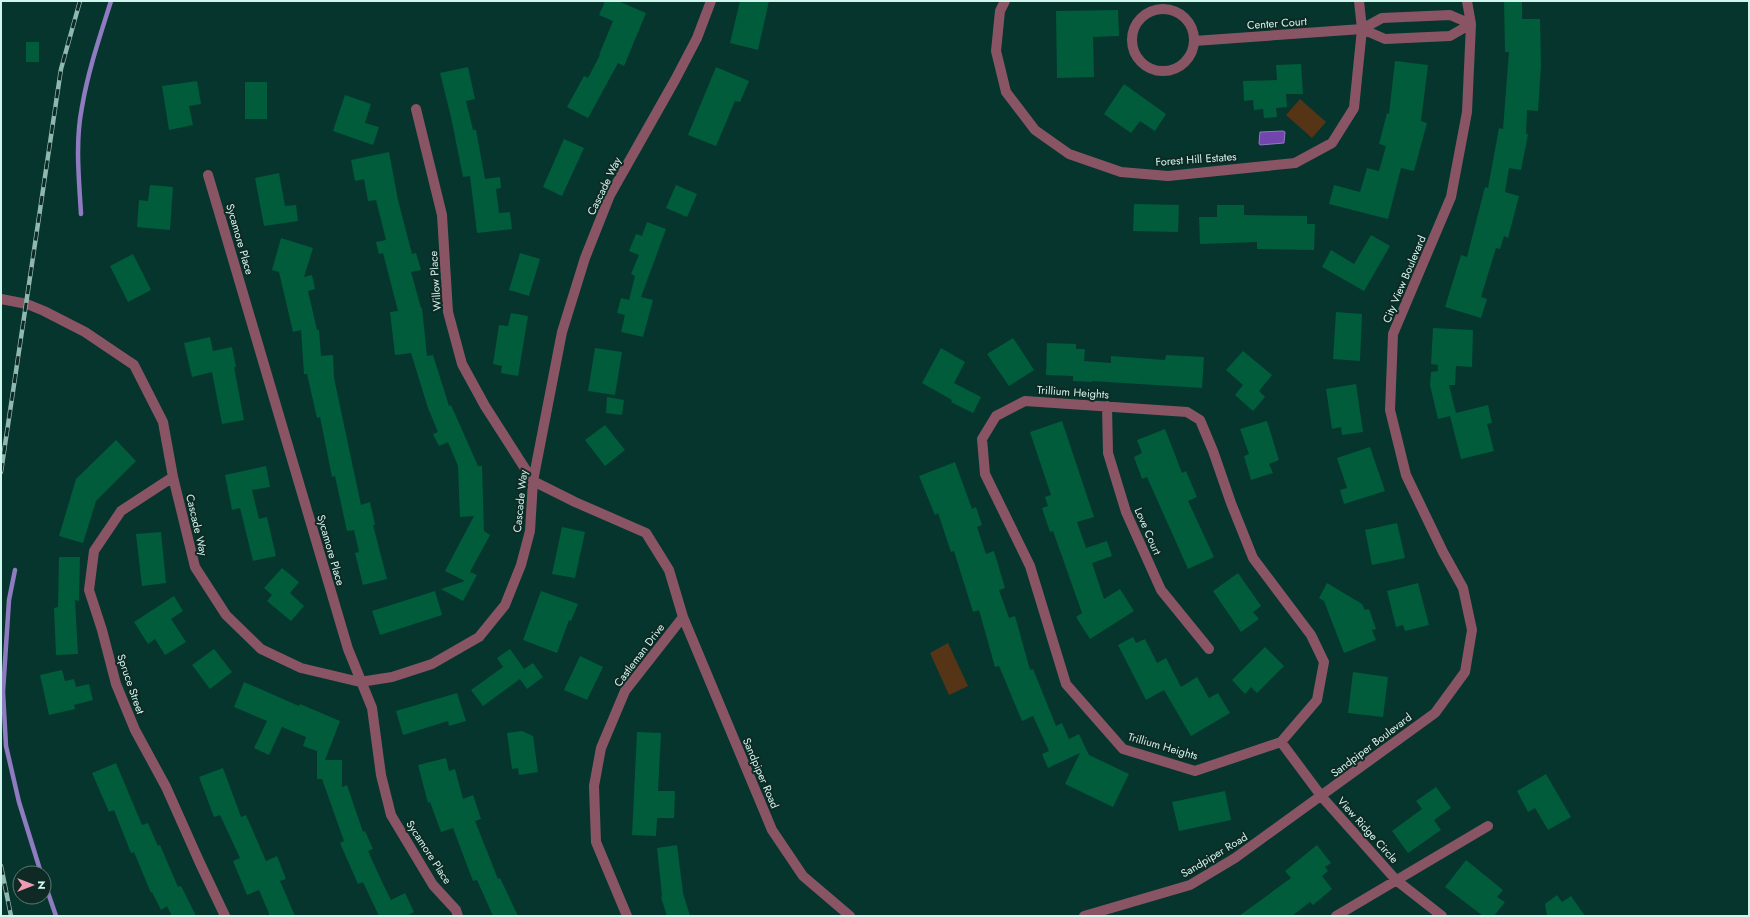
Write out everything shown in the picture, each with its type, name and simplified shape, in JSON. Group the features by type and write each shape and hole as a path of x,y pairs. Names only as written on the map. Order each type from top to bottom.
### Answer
{"street":[{"name":"Cascade Way","path":"1,299 27,304 44,310 85,332 134,365 163,422 195,567 226,616 261,649 301,668 360,682 392,677 432,664 479,637 505,605 521,565 530,531 533,481 562,332 585,258 610,195 675,80 697,38 712,1"},
{"name":"Forest Hill Estates","path":"1005,1 1000,11 996,51 1006,92 1035,130 1069,154 1121,172 1168,176 1295,163 1332,143 1354,108 1362,29 1359,1"},
{"name":"City View Boulevard","path":"1436,713 1465,672 1472,630 1463,588 1406,475 1390,410 1393,334 1451,197 1467,112 1471,24 1467,1"},
{"path":"1158,9 1168,9 1179,13 1187,20 1193,30 1194,41 1193,50 1185,63 1173,71 1163,72 1154,71 1138,60 1133,51 1131,40 1133,29 1139,20 1147,13 1158,9"},
{"name":"Center Court","path":"1194,41 1362,29 1382,18 1450,15 1471,24"},
{"name":"Center Court","path":"1362,29 1385,39 1450,36 1471,24"},
{"name":"Willow Place","path":"416,109 442,215 448,312 462,364 485,406 533,481"},
{"name":"Sycamore Place","path":"208,175 346,641 360,682 372,708 381,775 391,815 433,886 456,910 458,916"},
{"name":"Trillium Heights","path":"1024,401 1187,412 1200,420 1253,558 1311,634 1324,662 1317,700 1281,742 1195,771 1123,749 1066,684 1030,566 985,474 982,439 996,416 1024,401"},
{"name":"Love Court","path":"1107,406 1108,454 1126,512 1162,590 1209,649"},
{"name":"Spruce Street","path":"174,476 121,511 94,551 89,590 102,630 116,684 134,730 166,787 225,916"},
{"path":"533,481 575,502 646,533 669,570 683,617"},
{"name":"Castleman Drive","path":"628,916 596,842 594,786 601,748 625,691 683,617"},
{"name":"Sandpiper Road","path":"683,617 772,830 803,876 850,916"},
{"name":"Sandpiper Boulevard","path":"1322,797 1436,713"},
{"path":"1281,742 1322,797"},
{"name":"Sandpiper Road","path":"1084,916 1190,885 1235,858 1322,797"},
{"name":"View Ridge Circle","path":"1322,797 1396,880 1442,916"},
{"path":"1396,880 1488,826"},
{"name":"View Ridge Circle","path":"1336,916 1396,880"}],"shaded area":[{"path":"1300,99 1326,122 1312,138 1286,115"},
{"path":"1260,132 1285,132 1284,143 1260,145"},
{"path":"948,643 968,686 949,695 930,653"}],"building":[{"path":"605,1 618,1 646,13 624,66 618,63 588,118 567,107 584,76 588,78 600,55 613,21 599,15"},
{"path":"740,1 769,1 758,50 730,43"},
{"path":"1504,1 1522,1 1522,19 1540,19 1541,66 1538,111 1527,110 1526,134 1528,134 1521,170 1509,168 1505,192 1519,196 1508,238 1504,236 1500,249 1496,248 1481,297 1487,299 1481,318 1445,307 1461,255 1467,257 1485,187 1488,188 1499,128 1503,129 1509,52 1505,52"},
{"path":"1118,10 1119,36 1093,37 1094,77 1057,78 1056,11"},
{"path":"26,42 39,42 39,62 26,62"},
{"path":"1395,61 1428,65 1421,121 1427,123 1414,171 1401,168 1388,219 1329,204 1334,185 1360,192 1367,168 1379,171 1386,146 1379,144 1387,113 1389,114"},
{"path":"1301,64 1303,94 1286,94 1287,107 1276,108 1277,117 1264,118 1263,109 1254,110 1253,100 1244,101 1243,81 1277,80 1276,65"},
{"path":"468,67 475,99 466,101 473,130 476,130 485,179 500,177 501,188 496,189 499,213 510,212 512,229 477,233 470,176 463,177 451,117 440,73"},
{"path":"716,67 749,81 740,102 735,101 716,146 688,135"},
{"path":"197,81 201,104 189,106 193,125 169,130 162,86"},
{"path":"245,82 267,82 267,119 245,119"},
{"path":"1124,84 1166,114 1155,131 1140,121 1131,133 1104,114"},
{"path":"345,95 371,104 365,123 379,127 373,145 333,131"},
{"path":"564,139 584,148 562,196 543,187"},
{"path":"389,152 398,200 412,254 416,253 421,270 411,272 422,308 427,356 433,355 449,406 451,405 478,466 482,466 484,531 490,535 470,572 477,575 463,601 441,589 465,581 445,571 474,516 460,517 458,466 448,442 439,446 433,434 438,432 428,408 411,353 395,355 390,312 398,311 383,253 379,254 376,242 386,240 376,200 368,201 364,179 355,181 351,160"},
{"path":"279,173 285,206 296,205 298,221 264,226 255,178"},
{"path":"150,185 173,187 170,230 137,227 139,200 148,201"},
{"path":"676,185 697,194 687,217 666,208"},
{"path":"1134,204 1179,205 1178,232 1133,231"},
{"path":"1217,205 1244,205 1244,215 1307,216 1307,224 1315,224 1314,250 1257,249 1257,242 1200,244 1199,217 1217,217"},
{"path":"647,222 666,229 641,297 653,300 643,337 621,332 625,315 617,313 621,298 629,300 635,276 631,274 639,255 629,251 636,234 642,236"},
{"path":"1371,235 1390,246 1364,291 1322,267 1331,250 1354,264"},
{"path":"281,238 313,248 304,277 312,275 315,289 308,291 317,330 319,330 321,356 333,355 334,378 361,505 370,502 375,525 373,525 387,579 363,585 355,553 359,552 354,530 347,531 335,476 332,477 320,417 317,418 307,374 304,374 301,330 293,332 279,272 272,270"},
{"path":"520,253 540,259 529,296 509,290"},
{"path":"133,254 151,290 128,302 110,266"},
{"path":"1336,312 1362,314 1360,361 1333,359"},
{"path":"511,313 528,316 518,376 501,373 502,366 493,364 499,325 508,326"},
{"path":"1433,328 1473,330 1472,367 1456,366 1455,385 1449,385 1456,413 1488,405 1492,423 1487,424 1494,451 1461,459 1450,416 1438,419 1430,385 1431,372 1438,371 1438,365 1431,364"},
{"path":"210,337 213,351 232,347 236,367 234,367 244,420 222,424 212,372 192,377 184,343"},
{"path":"1013,338 1034,370 1009,386 987,354"},
{"path":"1047,343 1076,344 1076,349 1085,349 1084,361 1111,363 1111,356 1165,360 1166,355 1204,357 1202,388 1073,381 1073,376 1046,375"},
{"path":"595,348 622,352 615,395 588,391"},
{"path":"941,348 965,362 954,383 981,397 973,413 951,402 952,400 922,383"},
{"path":"1243,351 1272,375 1259,391 1265,397 1253,411 1235,395 1243,385 1226,370"},
{"path":"1356,384 1363,432 1342,435 1341,427 1332,429 1326,389"},
{"path":"607,397 624,400 622,415 606,413"},
{"path":"1062,421 1094,517 1077,522 1086,548 1107,541 1112,556 1092,563 1104,599 1120,589 1134,611 1090,639 1076,617 1082,613 1053,531 1050,532 1042,508 1048,506 1045,497 1051,495 1030,432"},
{"path":"1267,421 1279,460 1269,464 1273,473 1251,480 1244,456 1249,454 1240,429"},
{"path":"605,425 625,450 605,466 585,440"},
{"path":"1165,429 1182,473 1186,471 1197,497 1188,501 1214,557 1188,569 1147,477 1142,479 1134,457 1142,453 1137,440"},
{"path":"116,440 136,461 96,501 83,543 59,536 76,479"},
{"path":"1370,447 1385,491 1344,504 1340,490 1347,488 1337,458"},
{"path":"955,462 972,509 976,507 982,525 977,527 986,554 994,551 1005,588 999,590 1009,618 1015,616 1030,670 1033,669 1056,726 1062,723 1069,739 1079,734 1089,755 1129,774 1113,807 1065,784 1080,753 1048,768 1042,754 1049,751 1033,716 1022,721 999,666 995,667 979,610 973,612 954,551 951,552 938,513 935,515 919,476"},
{"path":"266,466 270,487 252,490 259,519 267,517 276,556 253,561 240,508 232,510 225,475"},
{"path":"1397,523 1405,558 1372,565 1365,530"},
{"path":"562,527 585,532 575,578 552,574"},
{"path":"161,532 166,583 142,586 136,534"},
{"path":"59,557 80,557 79,601 75,600 78,654 56,655 54,608 58,607"},
{"path":"282,568 299,582 290,593 304,606 291,621 267,601 272,595 264,588"},
{"path":"1238,573 1261,606 1253,612 1259,619 1241,632 1213,591"},
{"path":"1327,583 1362,604 1365,610 1369,609 1376,629 1372,630 1376,640 1344,653 1324,601 1319,598"},
{"path":"1418,583 1429,625 1405,631 1403,625 1396,627 1387,591"},
{"path":"435,591 442,615 380,635 372,611"},
{"path":"541,591 578,604 571,621 569,620 557,653 523,640"},
{"path":"174,596 183,611 171,619 186,642 165,655 155,639 148,644 134,622"},
{"path":"1133,637 1136,643 1145,639 1157,663 1166,658 1181,687 1197,677 1209,698 1218,693 1230,713 1191,736 1164,690 1146,700 1118,645"},
{"path":"1265,647 1284,666 1257,693 1251,687 1245,694 1232,680"},
{"path":"214,649 232,672 210,689 192,665"},
{"path":"510,649 524,669 533,663 543,677 527,689 520,679 483,706 471,690 503,667 497,658"},
{"path":"580,656 603,667 587,700 564,690"},
{"path":"62,670 65,681 74,679 76,687 89,684 93,700 74,705 75,709 49,715 40,675"},
{"path":"1353,672 1388,677 1383,717 1348,713"},
{"path":"244,682 299,706 300,704 340,721 325,760 342,760 342,787 347,785 363,832 365,831 373,849 368,851 383,884 391,900 405,893 414,912 406,916 379,916 363,882 358,884 340,843 344,841 322,779 317,779 317,751 303,746 306,737 282,727 269,755 254,748 267,721 234,707"},
{"path":"457,693 466,721 449,726 448,721 403,735 396,711"},
{"path":"522,731 533,736 538,772 519,775 518,768 512,769 507,733"},
{"path":"637,732 661,733 658,791 675,791 674,818 657,818 656,836 632,835"},
{"path":"446,758 449,771 455,769 463,799 473,795 481,819 475,821 498,879 500,878 518,916 493,916 477,880 473,881 453,828 441,832 430,802 428,803 418,765"},
{"path":"116,763 142,825 148,823 158,846 160,845 178,887 181,886 196,916 172,916 167,906 161,910 152,892 151,893 134,852 131,853 114,810 109,812 92,773"},
{"path":"223,768 241,817 246,815 266,861 277,856 286,879 280,881 295,916 270,916 259,890 247,895 233,861 240,858 220,815 214,817 199,777"},
{"path":"1546,774 1571,817 1548,830 1535,808 1528,812 1517,791"},
{"path":"1436,787 1451,808 1434,820 1441,830 1408,853 1392,831 1422,809 1416,801"},
{"path":"1225,791 1231,820 1179,831 1172,802"},
{"path":"677,845 683,893 690,916 667,916 661,897 657,848"},
{"path":"1317,845 1331,863 1325,867 1328,871 1322,876 1332,889 1313,905 1310,902 1292,916 1239,916 1291,878 1285,871"},
{"path":"1466,860 1503,890 1497,897 1505,902 1494,916 1483,916 1445,887"},
{"path":"1557,895 1562,902 1571,896 1585,916 1547,916 1545,904"}],"waterway":[{"path":"81,214 78,160 80,120 91,67 111,1"},
{"path":"15,570 9,600 3,692 6,746 19,802 39,865"},
{"path":"52,904 56,916"}],"railway":[{"path":"1,472 61,69 80,1"},
{"path":"1,866 11,916"}]}
